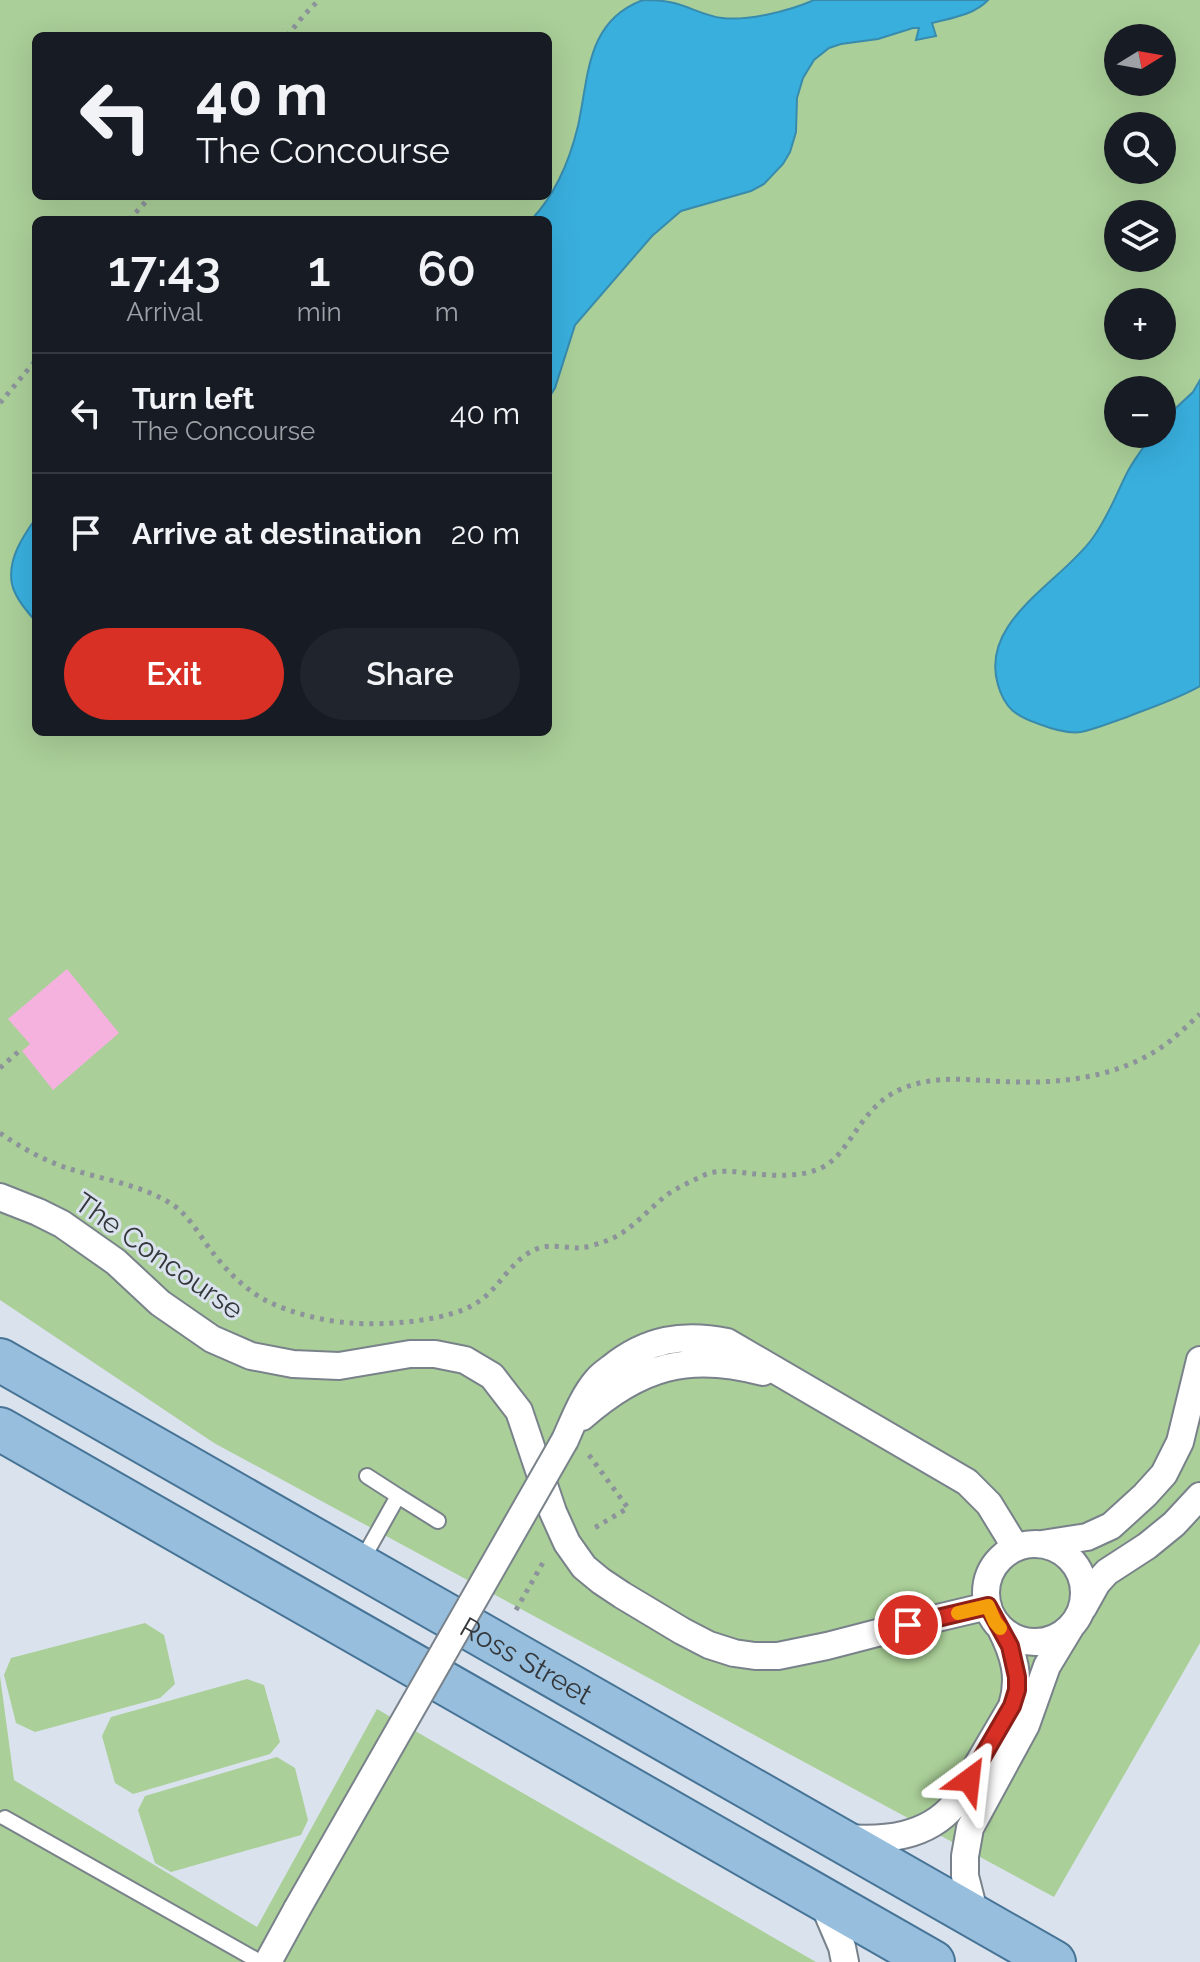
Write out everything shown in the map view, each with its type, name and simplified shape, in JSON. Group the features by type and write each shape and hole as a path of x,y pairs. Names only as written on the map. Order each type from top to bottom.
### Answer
{"main road":[{"name":"Ross Street","path":"0,1360 1054,1962"},
{"path":"0,1429 933,1962"}],"street":[{"name":"The Concourse","path":"0,1197 62,1224 116,1262 160,1303 212,1339 251,1356 293,1364 339,1366 410,1354 435,1354 465,1360 492,1376 519,1411 553,1512 567,1543 584,1567 622,1595 709,1645 744,1654 778,1656 988,1606"},
{"path":"833,1837 895,1838 943,1818 954,1805 1012,1706 1017,1690 1010,1646 988,1606 986,1588 991,1571 1001,1557 1027,1546 1087,1537 1111,1526 1145,1495 1164,1474 1180,1442 1200,1360"},
{"path":"268,1962 576,1446 582,1417 605,1397 636,1378 660,1369 707,1362 739,1365 789,1380 967,1482 1027,1546 1058,1549 1073,1562 1083,1580 1084,1590 1076,1619 1054,1639 1036,1643 1017,1640 1001,1629"},
{"path":"976,1919 965,1876 970,1828 1026,1725 1047,1666 1097,1583 1107,1572 1174,1524 1200,1496"},
{"path":"821,1898 842,1947 845,1962"}],"lane":[{"path":"367,1476 438,1521"},
{"path":"359,1565 398,1496"},
{"path":"5,1818 260,1962"}],"path":[{"path":"290,32 319,0"},
{"path":"133,216 147,200"},
{"path":"0,403 32,365"},
{"path":"0,1133 64,1167 134,1188 171,1204 192,1222 224,1266 265,1300 321,1318 352,1323 422,1320 452,1315 477,1304 520,1259 540,1248 582,1248 625,1233 671,1192 710,1172 778,1175 801,1174 822,1168 837,1157 878,1103 898,1090 940,1079 1047,1082 1099,1074 1148,1055 1168,1043 1200,1014"},
{"path":"0,1068 18,1052"},
{"path":"576,1446 628,1508 590,1531"},
{"path":"516,1610 549,1552"}],"green space":[{"path":"0,0 1200,0 1200,1643 1054,1897 214,1443 0,1300"},
{"path":"145,1623 164,1635 175,1684 160,1698 35,1732 16,1723 4,1675 11,1658"},
{"path":"0,1676 14,1780 257,1927 377,1709 816,1962 0,1962"},
{"path":"247,1679 264,1685 280,1742 270,1754 133,1794 115,1783 102,1736 111,1717"},
{"path":"277,1757 295,1768 308,1820 301,1835 171,1872 155,1863 138,1810 145,1796"}],"water":[{"path":"643,0 658,0 733,19 769,14 814,0 988,0 969,13 932,23 936,36 916,40 919,28 913,28 878,39 841,44 829,48 814,60 803,78 797,98 796,132 783,164 764,184 751,191 681,211 652,236 575,325 552,393 552,216 534,216 546,200 552,200 552,191 571,151 593,52 610,22 624,9"},
{"path":"1200,380 1200,686 1155,706 1081,732 1060,731 1024,718 1008,706 998,685 995,662 1000,641 1026,604 1092,539 1143,448 1176,448 1176,408 1193,392"},
{"path":"32,524 32,617 16,594 11,575 17,549"}],"building":[{"path":"67,969 119,1033 53,1090 22,1051 30,1044 8,1019"}],"slow traffic":[{"path":"958,1613 988,1606 1000,1628"}],"route":[{"path":"908,1625 988,1606 1010,1646 1017,1690 1012,1706 969,1780"}]}
